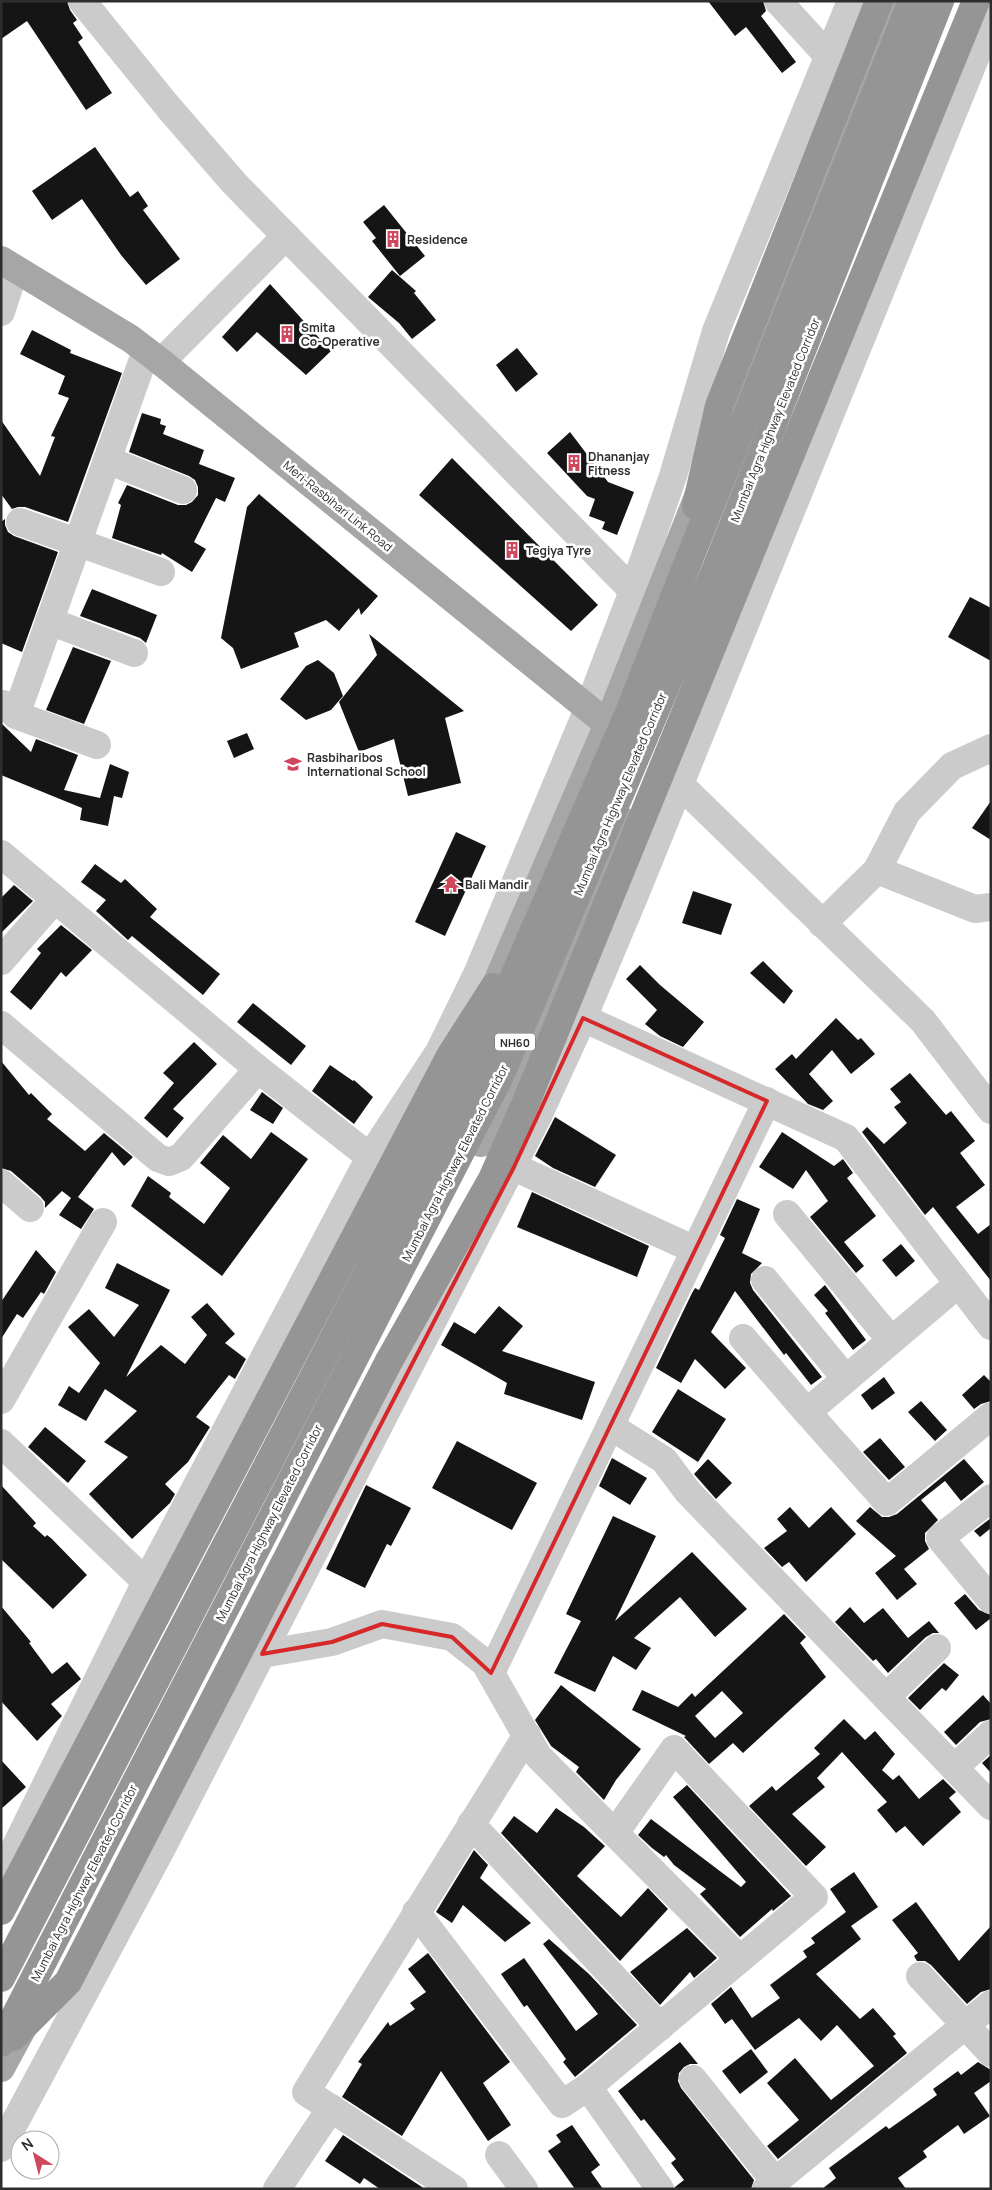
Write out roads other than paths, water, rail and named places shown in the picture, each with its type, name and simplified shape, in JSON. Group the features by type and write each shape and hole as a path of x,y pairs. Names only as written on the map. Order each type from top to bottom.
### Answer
{"highway":[{"path":"696,506 720,406 879,1"},
{"name":"Mumbai Agra Highway Elevated Corridor","path":"1,1978 476,1064 630,710 912,1"},
{"name":"Mumbai Agra Highway Elevated Corridor","path":"1,2043 500,1076 717,566 940,1"},
{"path":"1,2049 68,1982 388,1361 492,1179 527,1100 664,769 976,1"},
{"path":"1,1911 450,1056 494,987"}],"main road":[{"path":"1,1954 459,1073 598,717 696,506 894,1"},
{"path":"1,2068 514,1079 664,769 954,1"},
{"name":"Meri-Rasbihari Link Road","path":"8,265 131,339 664,769"}],"street":[{"path":"82,1 234,183 633,591"},
{"path":"778,1 829,57"},
{"path":"1,1876 146,1582 370,1157 439,1052 598,717 633,591 673,476 716,331 851,1"},
{"path":"1,2148 162,1848 514,1167 583,1018 664,769 991,19"},
{"path":"96,745 9,709 49,622 107,460 153,356 286,236"},
{"path":"1,312 8,265"},
{"path":"107,460 183,490"},
{"path":"20,522 161,572"},
{"path":"49,622 134,653"},
{"path":"822,924 877,870 907,812 952,766 991,748"},
{"path":"664,769 923,1021 991,1110"},
{"path":"1,854 258,1069 370,1157"},
{"path":"877,870 975,909 991,907"},
{"path":"1,961 55,899"},
{"path":"583,1018 846,1138 958,1284 986,1309"},
{"path":"1,1025 158,1158 169,1162 180,1157 258,1069"},
{"path":"490,1672 768,1101"},
{"path":"514,1167 682,1244"},
{"path":"1,1183 30,1208"},
{"path":"788,1214 891,1340"},
{"path":"1,1400 103,1222"},
{"path":"765,1280 846,1379"},
{"path":"806,1412 958,1284"},
{"path":"743,1338 887,1502 991,1416"},
{"path":"610,1426 664,1460 688,1492 991,1806"},
{"path":"1,1443 146,1582"},
{"path":"986,1585 940,1538 991,1498"},
{"path":"262,1654 332,1642 382,1624 452,1637 485,1663 538,1756 740,1959"},
{"path":"886,1698 937,1648"},
{"path":"954,1768 991,1734"},
{"path":"454,2189 418,2179 331,2108 306,2092 526,1735"},
{"path":"416,1912 562,2104 588,2087 814,1897 674,1749 614,1833"},
{"path":"471,1824 660,2027"},
{"path":"920,1976 991,2054"},
{"path":"694,2079 771,2185 991,2004"},
{"path":"588,2087 660,2189"},
{"path":"277,2189 331,2108"},
{"path":"499,2155 524,2189"}],"place":[{"name":"Residence","path":"393,239"},
{"name":"Smita Co-Operative","path":"287,334"},
{"name":"Dhananjay Fitness","path":"574,463"},
{"name":"Tegiya Tyre","path":"512,550"},
{"name":"Rasbiharibos International School","path":"293,764"},
{"name":"Bali Mandir","path":"451,884"}]}
